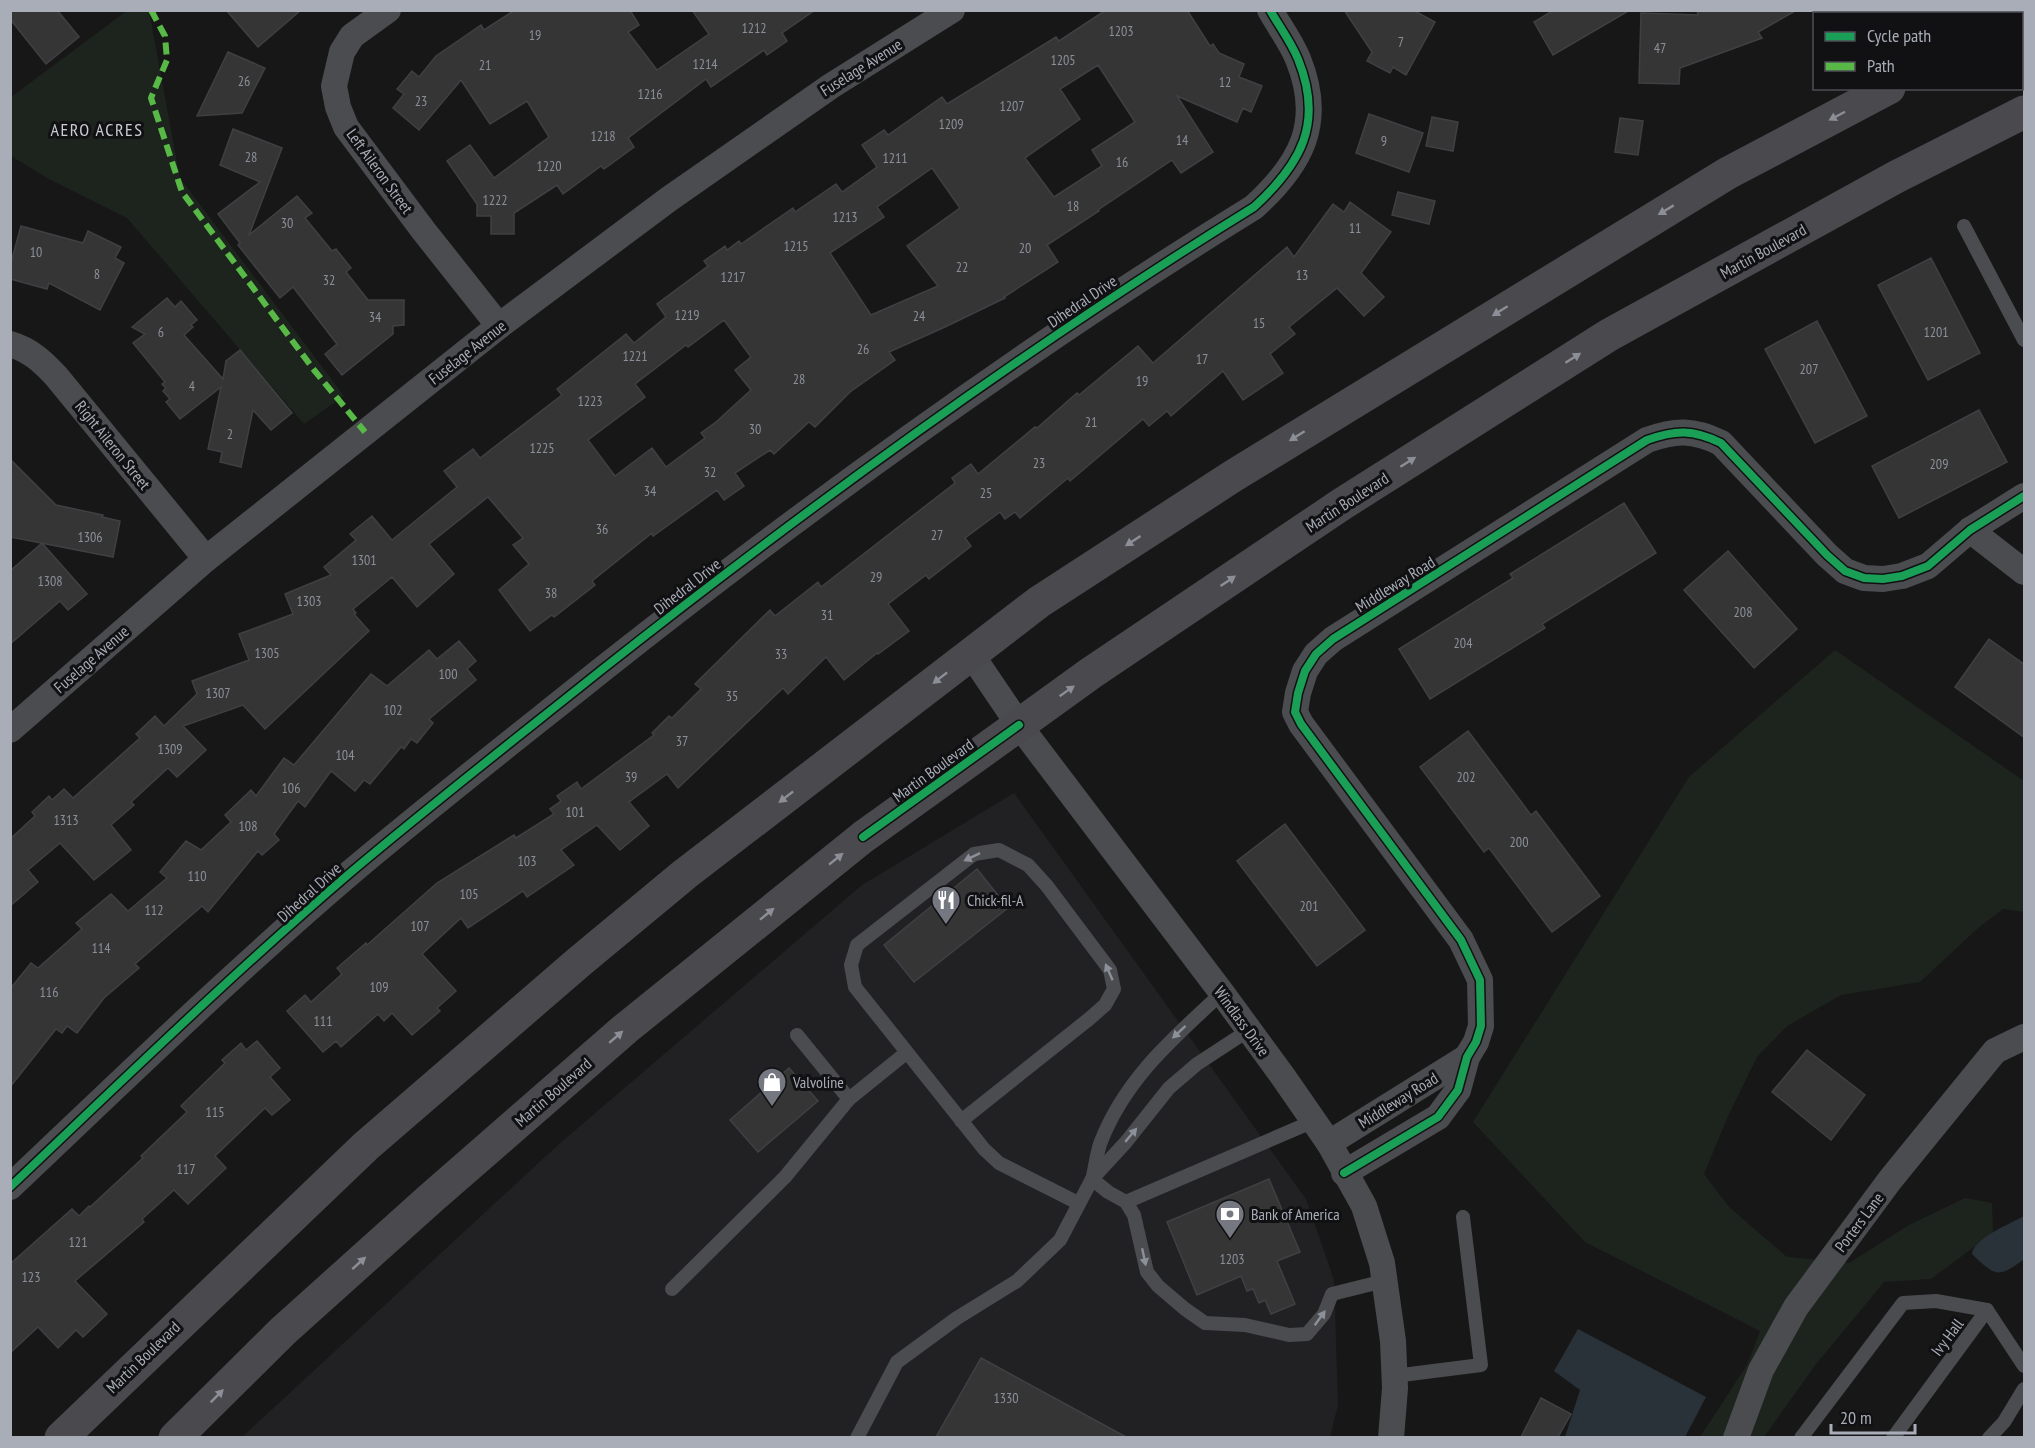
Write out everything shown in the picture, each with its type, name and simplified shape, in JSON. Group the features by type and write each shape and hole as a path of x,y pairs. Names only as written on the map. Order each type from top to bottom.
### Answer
{"main road":[{"name":"Martin Boulevard","path":"61,1437 366,1146 545,991 686,874 1039,602 1233,476 1533,291 1728,173 1884,90"},
{"name":"Martin Boulevard","path":"175,1437 292,1323 625,1029 863,837 1019,725 1342,504 1609,335 1886,182 2025,112"}],"street":[{"name":"Left Aileron Street","path":"388,10 352,36 342,52 334,86 338,107 353,137 499,326"},
{"name":"Fuselage Avenue","path":"10,730 206,559 499,326 669,199 831,86 951,10"},
{"name":"Dihedral Drive","path":"10,1187 177,1028 348,875 470,774 713,582 884,454 1072,323 1254,207 1274,188 1294,162 1304,141 1308,118 1305,78 1297,57 1270,10"},
{"name":"Right Aileron Street","path":"10,344 23,348 39,358 56,376 206,559"},
{"name":"Middleway Road","path":"1344,1173 1438,1117 1458,1090 1467,1057 1476,1042 1481,1026 1480,980 1461,940 1301,724 1295,712 1298,693 1305,671 1316,654 1333,639 1647,440 1666,433 1688,432 1721,443 1827,555 1845,571 1864,578 1883,579 1902,576 1928,566 1970,530 2025,496"},
{"path":"1970,530 2025,572"},
{"name":"Windlass Drive","path":"971,654 1019,725 1222,993 1314,1121 1364,1206 1382,1263 1393,1341 1395,1376 1392,1437"},
{"name":"Porters Lane","path":"1736,1437 1761,1370 1796,1307 1890,1180 1995,1051 2025,1037"},
{"name":"Middleway Road","path":"1329,1143 1467,1057"}],"lane":[{"path":"1964,226 2025,340"},
{"path":"962,1120 1089,1019 1105,1005 1114,989 1110,970 1047,886 1028,865 999,850 974,854 857,945 851,965 855,987 984,1149 999,1163 1078,1203"},
{"path":"1092,1179 1100,1145 1136,1080 1162,1048 1222,993"},
{"path":"857,1437 897,1362 957,1317 1017,1281 1060,1240 1092,1179 1126,1142 1169,1088 1197,1064 1249,1030"},
{"path":"797,1035 849,1099"},
{"path":"672,1289 785,1177 849,1099 906,1053"},
{"path":"1126,1202 1314,1121"},
{"path":"1092,1179 1108,1192 1126,1202 1134,1215 1147,1272 1171,1298 1205,1323 1245,1325 1289,1335 1307,1334 1324,1314 1332,1294 1384,1281"},
{"path":"1395,1376 1481,1365 1463,1218"},
{"path":"1801,1437 1903,1303 1936,1300 1988,1310 2025,1366"},
{"name":"Ivy Hall","path":"1893,1437 1988,1310"},
{"path":"1989,1437 2004,1422 2025,1389"}],"shaded area":[{"path":"128,10 149,11 180,178 344,396 304,424 127,218 49,179 11,156 11,97"},
{"path":"1835,650 2024,781 2024,912 2003,909 1977,929 1920,982 1841,995 1787,1026 1757,1057 1728,1116 1704,1174 1729,1207 1787,1257 1849,1263 1909,1225 1965,1198 1992,1203 1993,1233 1931,1279 1884,1282 1816,1364 1764,1437 1700,1437 1747,1365 1760,1331 1585,1242 1473,1122 1689,777"},
{"path":"1014,793 1306,1199 1334,1280 1338,1405 1330,1437 241,1438 559,1144 862,885"},
{"path":"2024,1216 2024,1259 2008,1270 1997,1272 1986,1267 1972,1254 1979,1242"},
{"path":"1578,1329 1706,1397 1685,1437 1565,1437 1580,1390 1554,1371"}],"building":[{"path":"10,10 57,10 79,37 46,64 10,19"},
{"path":"226,10 301,10 258,47"},
{"path":"515,10 630,10 639,25 628,32 657,70 709,34 692,10 815,10 782,33 787,41 767,55 764,50 711,87 706,79 628,138 634,147 604,169 601,166 563,194 557,185 514,213 514,234 491,234 491,216 477,216 477,204 447,161 470,145 494,178 549,137 527,101 490,124 461,80 419,130 393,108 404,94 397,89 412,71 419,77 436,56 481,25 484,30"},
{"path":"1106,10 1187,10 1210,46 1213,44 1219,53 1244,64 1239,77 1262,86 1251,112 1243,108 1237,122 1177,96 1213,152 1181,173 1172,160 1047,245 1058,262 1005,298 889,352 895,360 850,392 815,427 809,422 774,454 770,450 735,473 744,486 724,500 717,490 653,536 652,533 592,581 595,585 554,617 552,615 530,631 499,590 529,564 513,545 523,538 488,497 429,544 454,574 417,607 392,577 353,609 356,613 354,614 369,631 265,729 243,705 183,726 206,750 177,777 168,768 131,802 134,805 111,825 131,850 94,880 60,843 28,870 38,882 10,906 10,839 35,816 32,812 49,796 52,800 64,789 73,798 140,738 136,734 155,716 164,726 197,694 192,681 249,660 239,634 293,614 285,594 331,575 324,567 356,540 350,534 372,516 392,540 457,487 444,471 473,449 480,458 562,395 557,389 626,334 634,343 666,317 657,304 708,266 704,261 725,246 727,250 739,241 741,244 793,208 795,212 836,184 842,192 877,167 862,145 884,130 888,135 942,97 947,104 1056,37 1059,41","holes":["1098,65 1135,122 1092,150 1102,166 1054,197 1025,158 1080,119 1060,89","932,168 960,208 907,246 938,286 871,315 830,253 884,217 877,207","724,320 751,357 735,370 751,390 701,433 705,438 666,467 652,448 615,476 588,440 645,397 635,384 686,345 688,347"]},
{"path":"1344,10 1413,10 1435,22 1406,75 1393,67 1390,73 1367,61 1372,52"},
{"path":"1554,10 1630,10 1553,55 1534,22"},
{"path":"1697,10 1797,10 1758,32 1762,38 1680,68 1679,84 1639,83 1641,13 1698,15"},
{"path":"228,52 265,68 242,113 197,116"},
{"path":"1369,114 1423,133 1409,172 1356,153"},
{"path":"1432,117 1458,122 1453,151 1426,146"},
{"path":"1620,118 1643,121 1638,155 1615,152"},
{"path":"233,129 282,148 249,235 297,196 312,213 305,218 332,251 336,249 351,268 346,272 368,300 404,300 404,325 393,326 393,334 342,375 325,354 337,344 293,287 280,298 238,245 240,243 218,214 260,182 220,165"},
{"path":"1398,192 1435,201 1429,224 1392,215"},
{"path":"1350,202 1391,232 1361,273 1384,297 1364,316 1337,288 1289,327 1295,334 1270,354 1283,373 1243,400 1223,371 1171,416 1167,411 1149,426 1143,419 1070,481 1068,478 1020,518 1015,512 1005,519 1000,512 965,538 971,546 929,579 926,575 888,604 909,631 844,680 826,657 788,694 783,688 678,788 667,774 629,802 649,826 620,850 597,825 561,850 574,865 527,897 523,891 468,928 461,918 422,954 456,991 437,1008 440,1011 412,1035 392,1013 384,1021 378,1014 341,1047 336,1041 323,1052 287,1011 305,995 311,1002 342,974 337,968 366,943 367,945 437,883 514,835 516,838 554,814 550,809 561,801 557,796 577,782 581,789 654,735 652,733 669,716 672,718 701,689 695,684 770,610 775,616 818,582 821,587 955,483 952,478 971,464 978,474 1138,346 1153,363 1287,247 1294,257 1333,204 1344,212"},
{"path":"21,226 83,243 88,231 121,247 115,258 124,263 100,310 49,283 47,289 10,279 10,266"},
{"path":"1931,258 1980,353 1928,380 1878,285"},
{"path":"167,298 175,307 181,301 197,320 184,335 223,379 226,361 240,350 292,413 271,430 253,410 241,467 220,462 222,452 208,449 221,387 180,419 166,402 170,399 163,391 166,388 162,384 165,382 133,343 145,334 132,327"},
{"path":"1817,321 1867,416 1815,443 1765,349"},
{"path":"1979,410 2007,462 1899,518 1872,466"},
{"path":"10,459 56,505 120,521 113,557 10,537"},
{"path":"1624,503 1656,553 1542,624 1545,628 1430,699 1399,649 1513,578 1510,574"},
{"path":"42,543 87,594 68,610 60,601 10,644 10,571"},
{"path":"1728,551 1797,629 1754,668 1684,590"},
{"path":"1989,639 2025,665 2025,738 1955,687"},
{"path":"459,641 476,661 467,669 476,680 429,719 433,723 417,743 411,739 404,749 401,747 370,784 364,780 355,791 331,771 305,807 298,801 274,834 279,840 262,855 258,851 208,912 202,906 135,964 139,968 104,998 77,1033 67,1026 62,1033 56,1029 10,1087 10,989 31,963 38,968 82,929 76,923 111,894 128,911 167,878 160,872 186,841 201,850 231,822 225,815 251,790 256,796 284,758 294,765 371,674 387,686 429,650 437,659"},
{"path":"1468,731 1531,815 1536,811 1600,896 1552,932 1489,848 1484,852 1420,767"},
{"path":"1285,824 1365,930 1317,966 1237,861"},
{"name":"Chick-fil-A","path":"977,869 1008,908 914,982 884,945"},
{"path":"257,1041 280,1068 270,1077 290,1100 272,1115 265,1108 215,1156 226,1168 188,1204 174,1190 142,1219 144,1222 75,1281 107,1314 83,1337 76,1330 58,1348 38,1327 10,1353 10,1264 72,1209 79,1216 90,1207 143,1158 141,1156 187,1112 181,1106 225,1063 222,1060 241,1043 246,1050"},
{"path":"1807,1050 1865,1095 1831,1140 1772,1092"},
{"path":"789,1068 818,1101 758,1152 730,1120"},
{"path":"1269,1179 1300,1252 1277,1261 1295,1304 1271,1314 1265,1300 1259,1303 1253,1289 1247,1291 1241,1276 1197,1295 1167,1222"},
{"path":"981,1358 1126,1437 936,1437"},
{"path":"1541,1398 1571,1414 1558,1437 1521,1437"}],"marked path":[{"path":"151,10 165,36 167,60 151,98 182,192 314,370 365,432"}],"cycle path":[{"path":"10,1187 306,911 413,821 604,668 762,546 922,428 1086,315 1254,207 1284,175 1295,158 1308,123 1309,103 1306,82 1298,59 1270,10"},
{"path":"1344,1173 1438,1117 1458,1090 1467,1057 1476,1042 1481,1026 1480,980 1461,940 1301,724 1295,712 1298,693 1305,671 1316,654 1333,639 1647,440 1666,434 1693,433 1721,443 1827,555 1845,571 1864,578 1883,579 1902,576 1928,566 1970,530 2024,496"},
{"path":"863,837 1019,725"}],"place":[{"name":"Chick-fil-A","path":"946,926"},
{"name":"Valvoline","path":"772,1108"},
{"name":"Bank of America","path":"1230,1240"}],"district":[{"name":"AERO ACRES","path":"97,130"}]}
